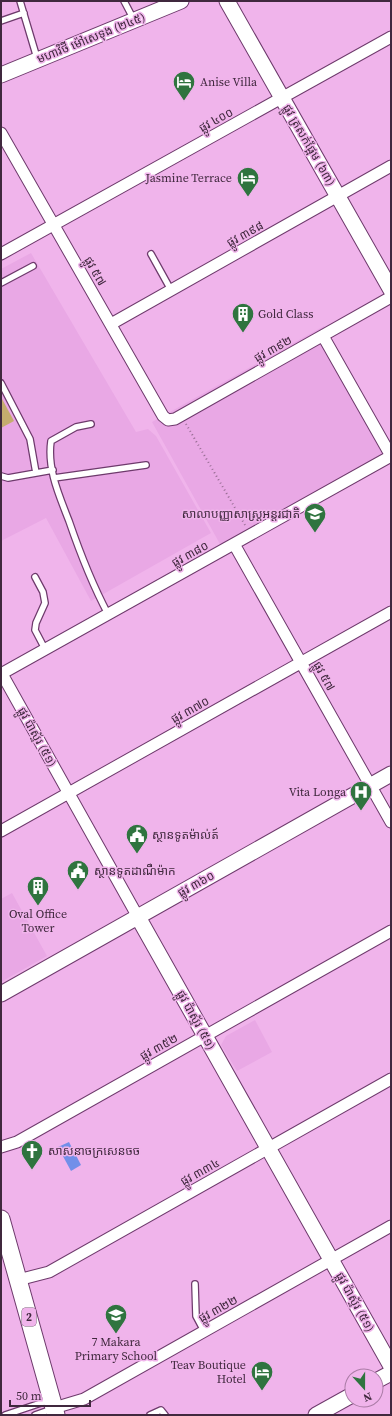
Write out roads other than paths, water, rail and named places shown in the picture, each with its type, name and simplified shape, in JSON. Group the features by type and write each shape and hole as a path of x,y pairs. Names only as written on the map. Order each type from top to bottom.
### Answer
{"main road":[{"name":"2","path":"1,1219 54,1407"}],"street":[{"name":"មហាវិថី ម៉ៅសេទុង (២៤៥)","path":"1,75 181,1"},
{"name":"ផ្លូវ ត្រសក់ផ្អែម (៦៣)","path":"227,1 391,290"},
{"name":"ផ្លូវ ៤០០","path":"1,254 391,37"},
{"name":"ផ្លូវ ៥៧","path":"1,133 163,416 168,420"},
{"name":"ផ្លូវ ៣៩៨","path":"111,324 391,166"},
{"name":"ផ្លូវ ៣៩២","path":"168,420 181,416 391,298"},
{"path":"323,336 391,456"},
{"name":"ផ្លូវ ៣៨០","path":"1,674 391,456"},
{"name":"ផ្លូវ ៥៧","path":"234,544 391,822"},
{"name":"ផ្លូវ ៣៧០","path":"1,831 391,612"},
{"name":"ផ្លូវ ប៉ាស្ទ័រ (៥១)","path":"1,674 391,1366"},
{"name":"ផ្លូវ ៣៦០","path":"1,994 391,774"},
{"name":"ផ្លូវ ៣៥២","path":"1,1147 16,1142 391,931"},
{"name":"ផ្លូវ ៣៣៤","path":"18,1280 49,1272 391,1079"},
{"name":"ផ្លូវ ៣២២","path":"54,1407 84,1399 391,1226"},
{"path":"316,1415 344,1399"}],"lane":[{"path":"20,1 38,60"},
{"path":"124,1 134,20"},
{"path":"1,21 24,13"},
{"path":"151,254 172,290"},
{"path":"1,283 33,266"},
{"path":"1,383 30,439 36,473"},
{"path":"91,424 76,427 51,441 49,455 56,490 89,576 108,614"},
{"path":"54,478 146,466"},
{"path":"1,476 8,478 52,470"},
{"path":"35,577 43,592 45,603 36,623 35,630 45,649"},
{"path":"195,1284 196,1316 204,1331"},
{"path":"4,1415 54,1407"},
{"path":"35,1415 54,1407"},
{"path":"150,1415 161,1410 165,1415"}],"water":[{"path":"69,1142 81,1165 71,1171 58,1147"}],"place":[{"name":"Anise Villa","path":"184,102"},
{"name":"Jasmine Terrace","path":"248,198"},
{"name":"Gold Class","path":"243,334"},
{"name":"សាលាបញ្ញាសាស្ត្រអន្តរជាតិ","path":"315,534"},
{"name":"Vita Longa","path":"361,812"},
{"name":"ស្ថានទូតម៉ាល់ត៍","path":"137,854"},
{"name":"ស្ថានទូតដាណឺម៉ាក","path":"78,890"},
{"name":"Oval Office Tower","path":"38,906"},
{"name":"សាសនាចក្រសេនចច","path":"32,1170"},
{"name":"7 Makara Primary School","path":"116,1334"},
{"name":"Teav Boutique Hotel","path":"262,1392"}]}
